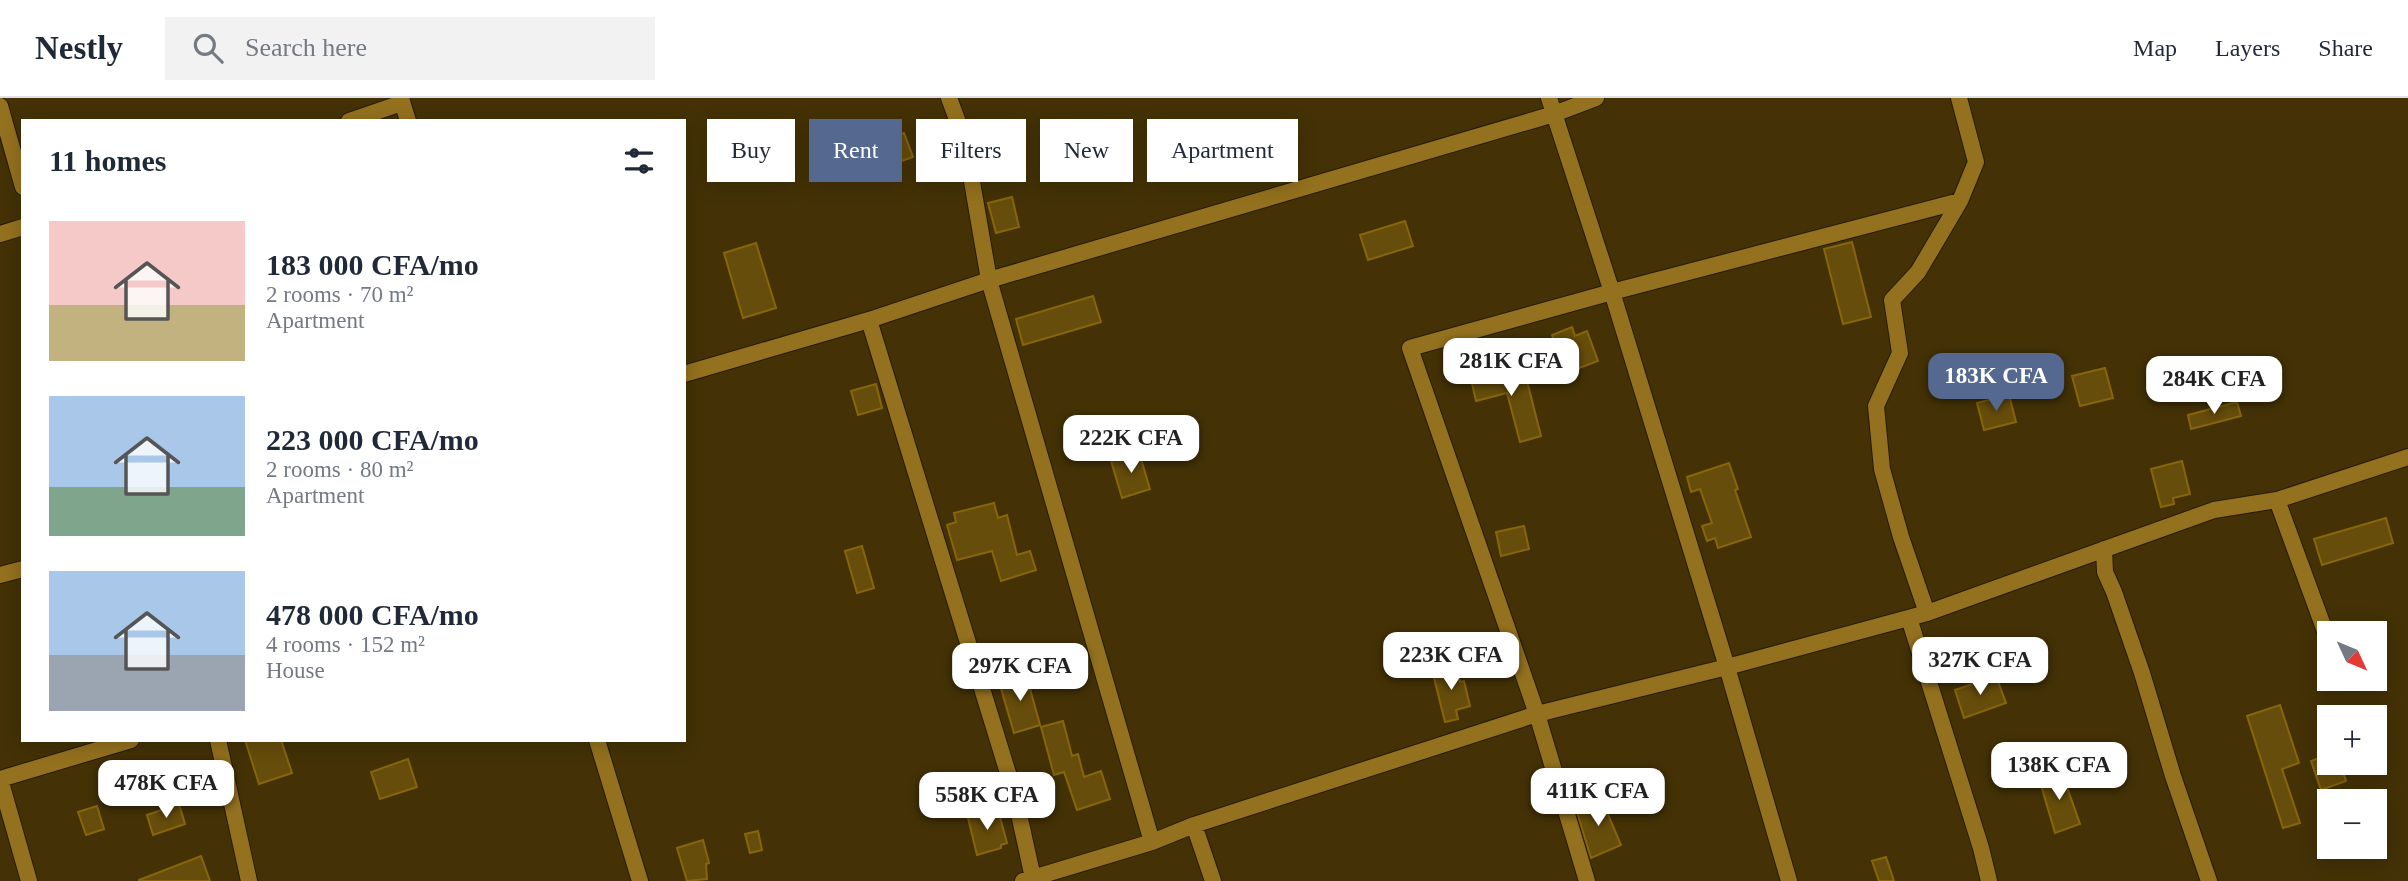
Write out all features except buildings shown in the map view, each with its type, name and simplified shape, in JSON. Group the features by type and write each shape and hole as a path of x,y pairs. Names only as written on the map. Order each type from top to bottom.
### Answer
{"street":[{"path":"949,98 965,141 989,280 1152,842"},
{"path":"1549,98 1612,292 1727,667 1789,881"},
{"path":"686,373 869,320 989,280 1554,114 1596,98"},
{"path":"1927,612 1901,537 1882,469 1877,406 1899,353 1892,300 1918,272 1960,201 1976,162 1959,98"},
{"path":"354,119 402,101 407,119"},
{"path":"0,106 21,180"},
{"path":"1587,881 1537,714 1410,348 1960,201"},
{"path":"0,234 21,228"},
{"path":"869,320 1015,796 1028,880 1152,842 1194,825 1537,714 1909,618 2214,510 2277,500 2408,457"},
{"path":"2277,500 2321,621"},
{"path":"2104,550 2105,572 2142,673 2209,881"},
{"path":"0,575 21,570"},
{"path":"1909,618 1989,881"},
{"path":"29,881 0,779 124,742"},
{"path":"218,742 249,881"},
{"path":"598,742 640,881"},
{"path":"1194,825 1213,881"}]}
